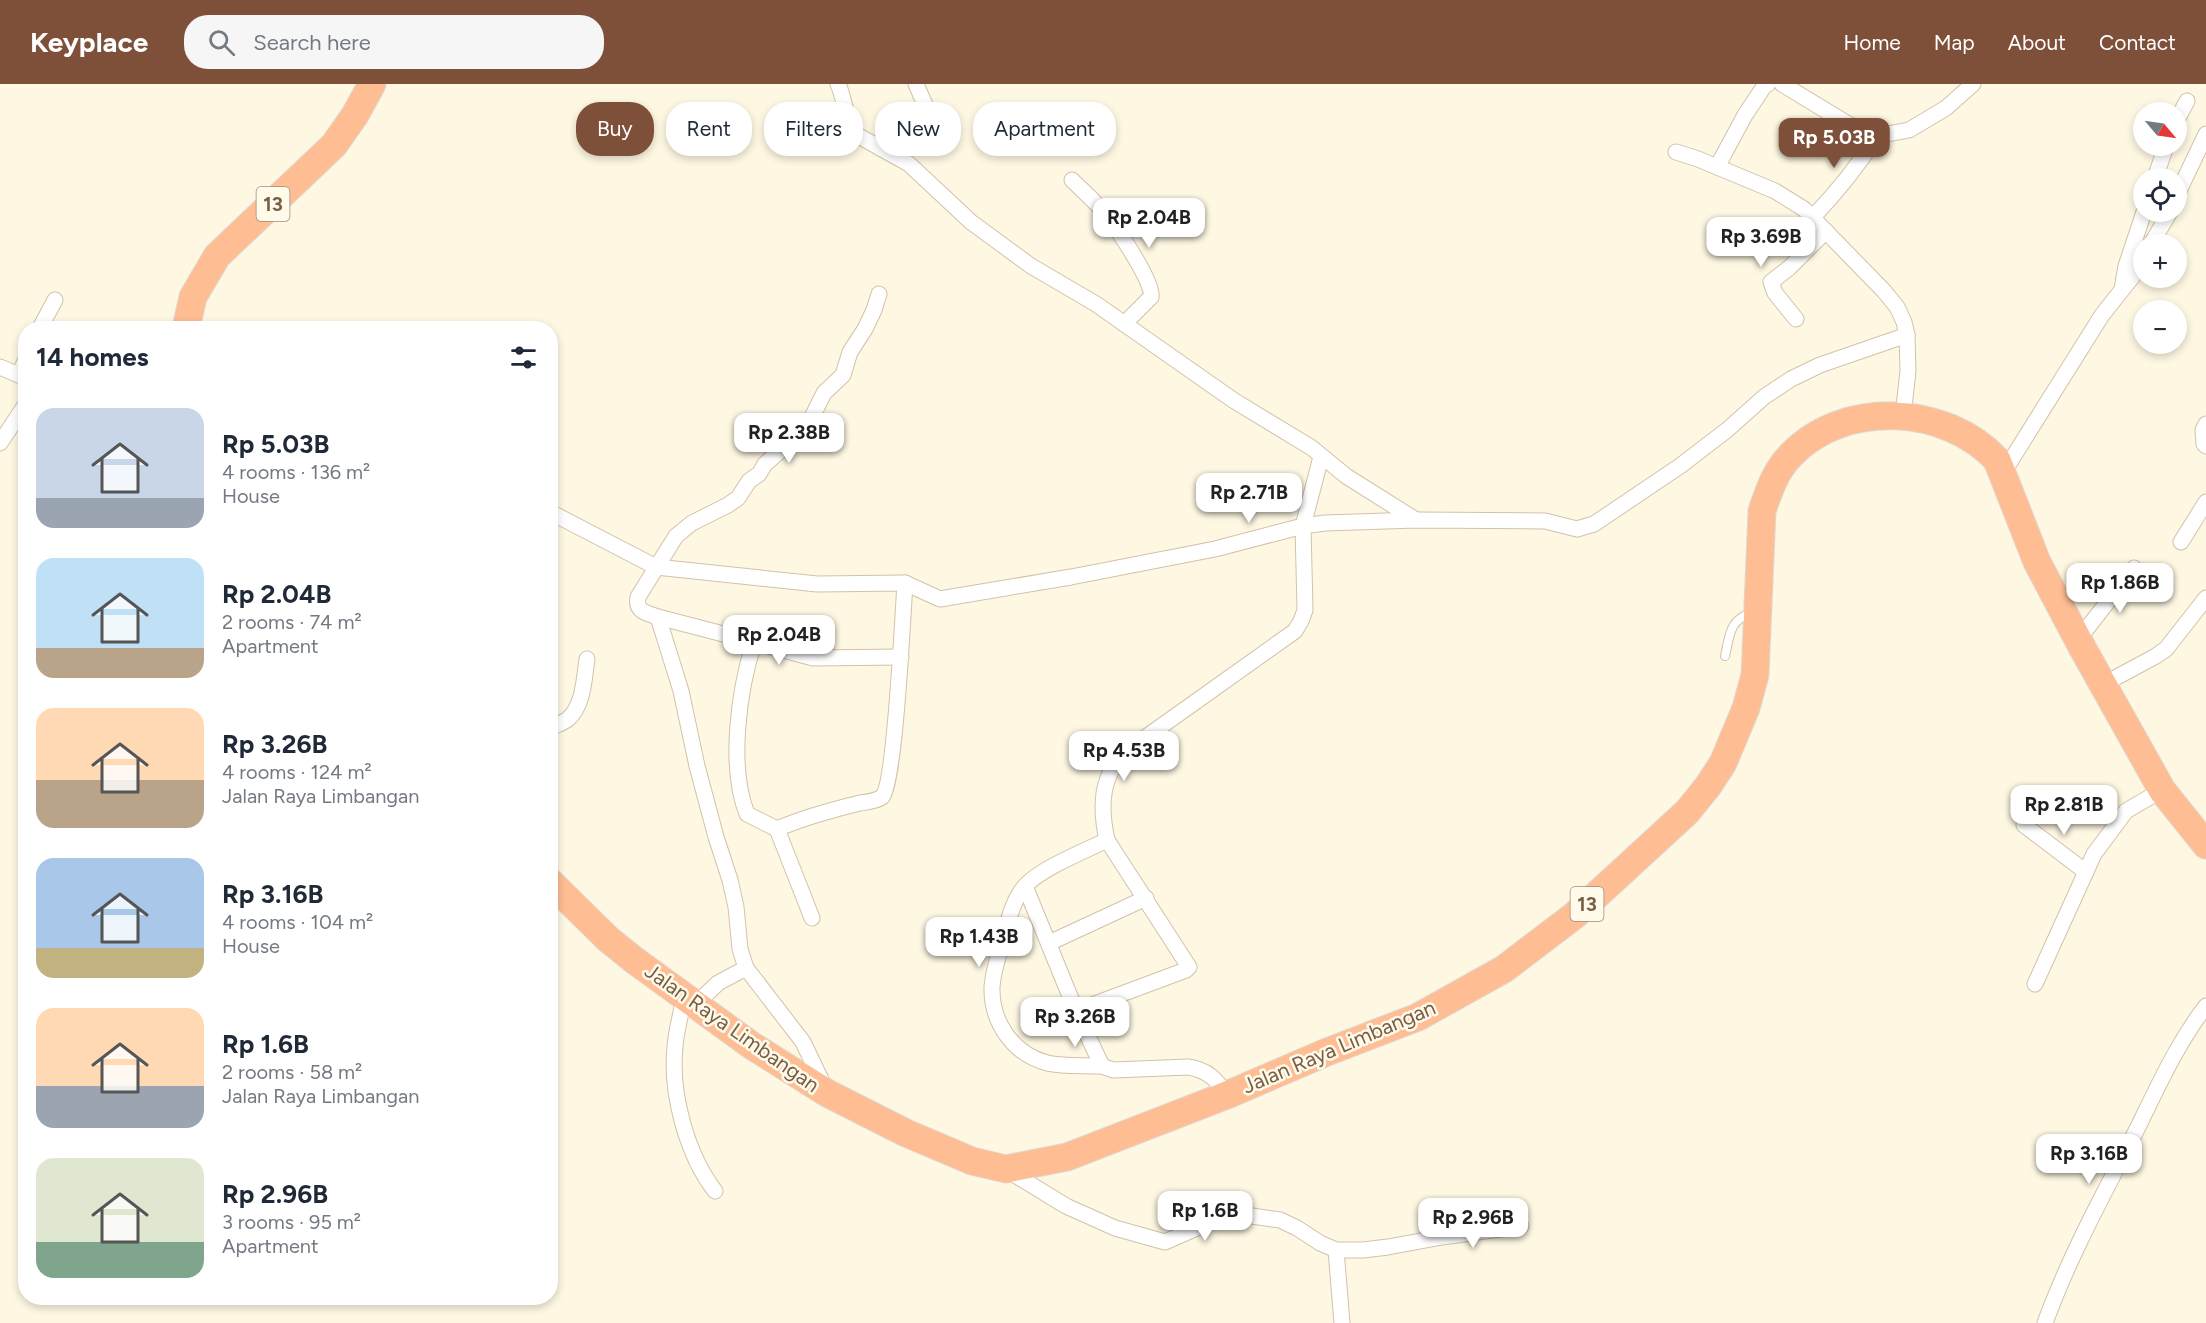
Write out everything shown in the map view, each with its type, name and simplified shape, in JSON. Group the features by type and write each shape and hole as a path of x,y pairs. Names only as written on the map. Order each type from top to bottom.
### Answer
{"highway":[{"name":"13","path":"188,321 193,297 217,256 334,145 356,115 372,84"},
{"name":"Jalan Raya Limbangan","path":"558,890 619,949 751,1045 827,1093 972,1161 1006,1169 1067,1157 1418,1017 1504,969 1575,915 1687,812 1723,763 1746,708 1755,675 1762,511 1769,489 1779,470 1806,442 1838,424 1876,417 1904,416 1938,423 1969,437 1997,460 2037,562 2078,640 2162,790 2206,845"}],"street":[{"path":"838,84 844,97 851,128 857,135 875,145"},
{"path":"916,84 924,102"},
{"path":"1717,167 1745,115 1768,84"},
{"path":"1782,84 1848,124 1877,136 1909,130 1946,108 1974,84"},
{"path":"2187,174 2206,134"},
{"path":"1813,218 1850,176 1877,136"},
{"path":"1676,152 1775,191 1804,209 1897,307 1904,321 1907,335 1908,371 1904,416"},
{"path":"894,156 909,164 971,222 1031,266 1096,304 1233,400 1311,448 1389,504 1416,520"},
{"path":"1072,180 1107,216 1138,263 1152,293 1151,297 1124,324"},
{"path":"2121,290 2126,266 2141,222"},
{"path":"1796,319 1775,293 1771,282 1789,268 1826,231"},
{"path":"2003,473 2102,315 2133,276"},
{"path":"879,294 865,329 850,352 843,375 824,393 803,435 796,443 781,450 765,464 738,498 692,523 676,536 638,597 637,604 640,610 658,617 813,658 901,657"},
{"path":"44,321 55,300"},
{"path":"558,516 656,567 817,584 905,583 940,598 1215,549 1303,526 1325,523 1416,520 1545,521 1577,529 1593,524 1680,466 1727,430 1764,397 1791,379 1820,365 1907,335"},
{"path":"0,367 18,374"},
{"path":"0,443 18,416"},
{"path":"2206,424 2203,430 2206,446"},
{"path":"1076,1011 1188,969 1189,964 1107,840 1102,818 1103,796 1118,758 1295,631 1305,610 1303,526 1321,457"},
{"path":"2181,542 2206,502"},
{"path":"2078,640 2134,568"},
{"path":"777,829 815,814 881,797 886,787 891,760 901,657 905,583"},
{"path":"2102,684 2166,649 2206,598"},
{"path":"658,617 681,691 700,776 730,880 736,907 740,949 746,968 803,1042 827,1093"},
{"path":"754,642 745,670 738,734 738,765 742,801 747,814 777,829 812,918"},
{"path":"558,724 567,720 576,707 581,695 586,659"},
{"path":"2035,984 2094,854 2126,810 2162,790"},
{"path":"2024,825 2086,872"},
{"path":"1107,840 1039,874 1025,886 1014,903 992,986 993,1007 1001,1028 1014,1045 1035,1059 1048,1063 1102,1066 1113,1070 1188,1067 1199,1069 1216,1080 1227,1095"},
{"path":"1025,886 1076,1011 1102,1066"},
{"path":"1049,943 1146,898"},
{"path":"715,1191 698,1165 676,1093 675,1046 690,1001 746,968"},
{"path":"2044,1323 2094,1213 2169,1064 2192,1024 2206,1006"},
{"path":"1006,1169 1066,1206 1115,1228 1165,1242 1215,1220 1245,1215 1280,1220 1336,1250 1380,1248 1521,1226"},
{"path":"1336,1250 1342,1323"}],"lane":[{"path":"1725,657 1735,621 1759,609"}]}
